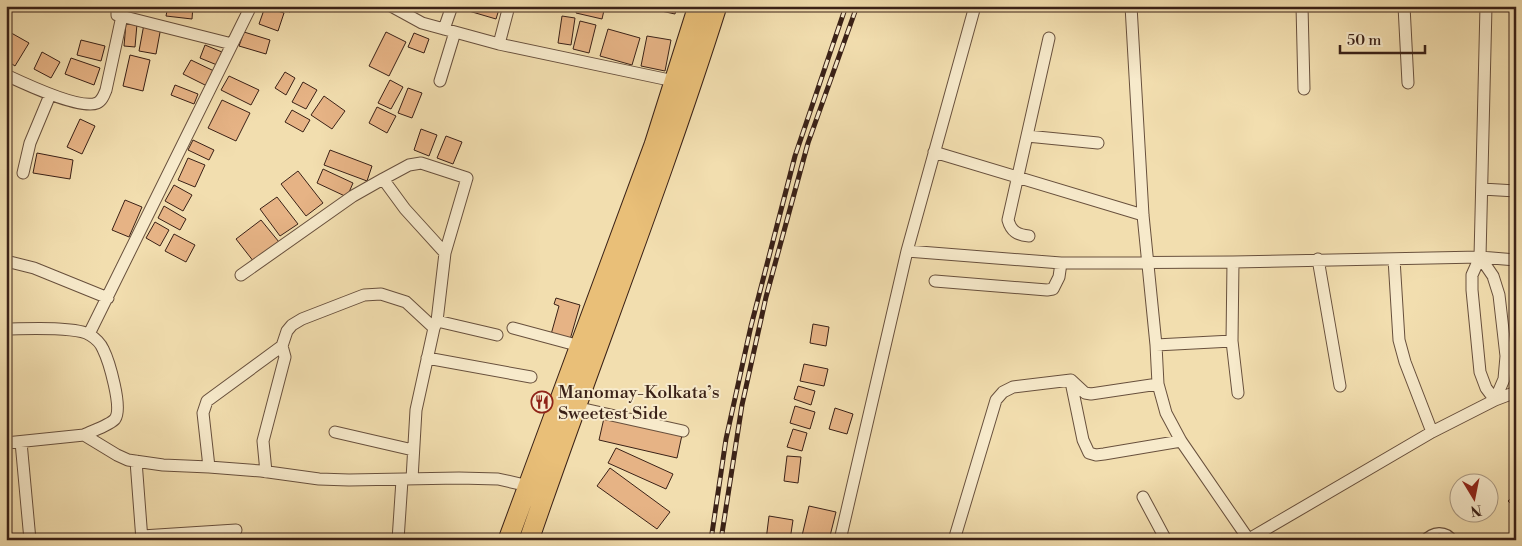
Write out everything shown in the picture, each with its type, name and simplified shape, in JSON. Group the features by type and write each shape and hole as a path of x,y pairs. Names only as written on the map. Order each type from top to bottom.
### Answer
{"main road":[{"path":"508,540 654,145 698,6"},
{"path":"529,540 689,92 716,6"}],"street":[{"path":"90,334 251,6"},
{"path":"391,6 422,23 499,44 674,81"},
{"path":"440,81 450,30 452,6"},
{"path":"499,44 509,6"},
{"path":"840,540 907,251 975,6"},
{"path":"1131,6 1144,215 1158,384 1166,413 1180,441 1249,539 1432,432 1495,400 1516,392"},
{"path":"1302,6 1304,89"},
{"path":"1404,6 1408,83"},
{"path":"1486,6 1480,257 1472,275 1472,290 1480,372 1486,388 1495,400"},
{"path":"6,75 50,95 89,104 97,103 103,98 119,11 232,44"},
{"path":"1029,236 1014,232 1008,220 1049,38"},
{"path":"23,173 30,143 50,95"},
{"path":"1027,136 1098,143"},
{"path":"934,152 1144,215"},
{"path":"242,275 353,196 409,165 421,163 468,178 445,253 435,325 416,410 413,450 398,540"},
{"path":"383,179 405,209 445,253"},
{"path":"1482,190 1516,191"},
{"path":"907,251 1061,262 1233,262 1480,257 1516,260"},
{"path":"1480,257 1493,276 1499,295 1505,347 1504,379 1495,400"},
{"path":"1394,259 1400,340 1405,362 1432,432"},
{"path":"1318,260 1340,386"},
{"path":"6,261 34,268 108,298"},
{"path":"936,281 1047,290 1053,289 1056,284 1061,262"},
{"path":"1233,262 1232,342 1238,392"},
{"path":"266,472 263,441 285,357 282,346 287,331 292,325 302,319 364,295 381,294 406,302 435,325 497,335"},
{"path":"513,328 580,346"},
{"path":"6,329 63,329 90,334 103,346 112,375 118,411 116,418 111,423 84,435 6,443"},
{"path":"1156,345 1232,342"},
{"path":"209,467 203,412 207,401 282,346"},
{"path":"427,358 531,377"},
{"path":"1071,380 1084,393 1091,394 1158,384"},
{"path":"1071,380 1083,440 1089,454 1104,454 1180,441"},
{"path":"954,540 996,400 1003,392 1013,387 1071,380"},
{"path":"575,407 683,431"},
{"path":"336,432 413,450"},
{"path":"84,435 117,455 136,462 266,472 319,479 379,481 459,478 498,479 528,486"},
{"path":"20,442 30,540"},
{"path":"136,462 142,538 192,536 236,530"},
{"path":"1143,497 1166,540"}],"lane":[{"path":"1422,540 1435,531 1443,531 1455,540"}],"building":[{"path":"168,6 193,6 192,19 166,16"},
{"path":"275,6 292,6 290,12"},
{"path":"463,6 500,6 496,19 462,9"},
{"path":"577,6 605,6 602,19 576,13"},
{"path":"638,6 677,6 675,14"},
{"path":"265,7 284,13 278,31 259,24"},
{"path":"562,16 575,18 571,45 558,43"},
{"path":"580,21 596,25 589,53 573,49"},
{"path":"126,23 137,24 135,47 124,46"},
{"path":"144,24 161,27 156,54 139,51"},
{"path":"608,29 640,38 632,65 600,56"},
{"path":"6,30 29,43 15,66 6,60"},
{"path":"244,32 270,40 266,54 239,46"},
{"path":"386,32 406,42 389,76 369,66"},
{"path":"414,33 429,39 424,53 408,47"},
{"path":"647,36 671,40 665,71 641,66"},
{"path":"81,40 105,46 101,61 77,55"},
{"path":"205,45 222,52 217,65 200,58"},
{"path":"42,52 60,62 51,78 34,69"},
{"path":"130,55 150,60 143,91 123,86"},
{"path":"71,58 100,68 94,85 65,74"},
{"path":"191,60 214,71 207,86 183,74"},
{"path":"285,72 295,78 286,95 275,88"},
{"path":"229,76 259,90 251,105 221,90"},
{"path":"390,80 403,87 391,109 378,103"},
{"path":"303,82 317,90 306,109 292,102"},
{"path":"175,85 198,94 194,104 171,95"},
{"path":"408,88 422,93 412,118 398,113"},
{"path":"324,96 345,111 332,129 311,115"},
{"path":"222,100 250,113 236,141 208,128"},
{"path":"377,107 396,116 387,133 369,123"},
{"path":"292,110 310,120 303,132 285,122"},
{"path":"80,119 95,126 82,154 67,147"},
{"path":"421,129 437,135 429,156 414,150"},
{"path":"446,136 462,142 453,164 437,158"},
{"path":"193,140 214,150 209,160 188,150"},
{"path":"330,150 372,166 367,181 324,165"},
{"path":"37,153 73,160 70,179 33,173"},
{"path":"188,158 205,165 195,187 178,180"},
{"path":"323,169 353,183 347,197 317,183"},
{"path":"298,171 323,203 306,216 281,184"},
{"path":"174,185 192,195 183,211 165,201"},
{"path":"277,197 298,224 280,236 260,209"},
{"path":"125,200 142,207 129,237 112,230"},
{"path":"164,206 186,219 180,230 158,218"},
{"path":"261,220 279,242 254,262 236,239"},
{"path":"155,222 169,230 160,246 146,238"},
{"path":"174,234 195,245 186,262 165,251"},
{"path":"556,298 580,305 569,343 550,338 559,306 554,304"},
{"path":"813,324 829,327 826,346 810,343"},
{"path":"804,364 828,369 824,386 800,381"},
{"path":"798,386 815,391 811,405 794,399"},
{"path":"795,406 815,412 810,429 790,423"},
{"path":"835,408 853,414 847,434 829,429"},
{"path":"604,418 682,435 677,458 599,440"},
{"path":"793,429 807,433 802,451 787,447"},
{"path":"616,448 673,474 666,489 608,463"},
{"path":"787,456 801,457 798,483 784,481"},
{"path":"610,468 670,512 657,529 597,486"},
{"path":"1516,494 1516,509 1508,501"},
{"path":"809,506 836,512 829,540 801,540"},
{"path":"769,516 793,520 790,540 766,540"}],"railway":[{"path":"711,540 726,439 751,326 795,156 846,6"},
{"path":"721,540 742,405 766,297 808,143 857,6"}],"place":[{"name":"Manomay-Kolkata’s Sweetest Side","path":"542,402"}]}
